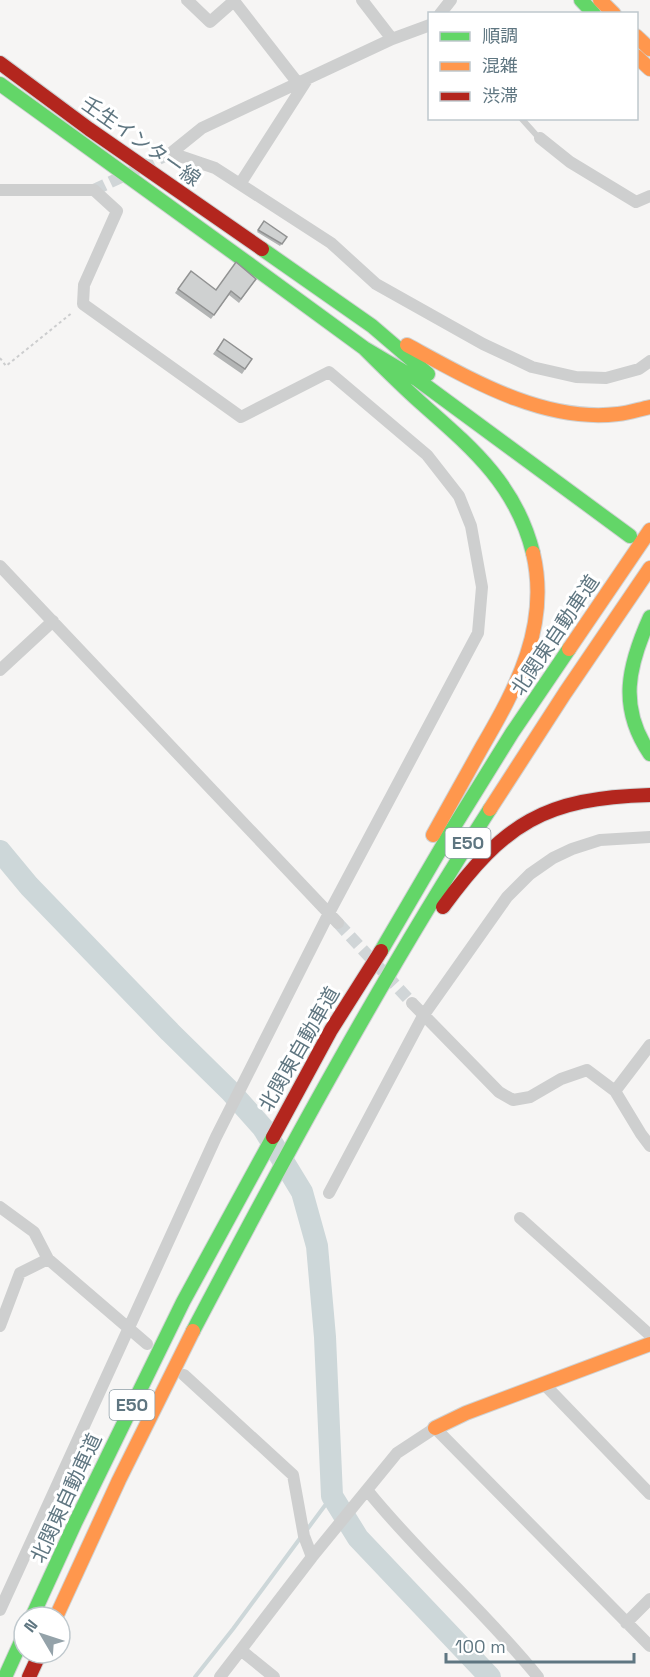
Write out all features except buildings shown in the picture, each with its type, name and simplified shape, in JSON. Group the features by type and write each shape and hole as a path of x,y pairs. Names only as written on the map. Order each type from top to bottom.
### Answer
{"main road":[{"path":"581,0 592,12"},
{"path":"600,0 612,12"},
{"path":"638,38 650,49"},
{"path":"638,58 650,69"},
{"name":"壬生インター線","path":"0,63 89,129 372,326"},
{"name":"壬生インター線","path":"0,84 364,348"},
{"path":"372,326 502,393 534,404 563,412 590,415 617,414 650,407"},
{"path":"372,326 425,372 525,443 639,531"},
{"path":"364,348 418,380 639,531"},
{"path":"331,1029 381,928 511,697 532,644 538,603 538,583 531,542 514,503 501,481 464,441 364,348"},
{"name":"北関東自動車道","path":"38,1605 156,1355 239,1195 331,1029 639,531"},
{"name":"北関東自動車道","path":"62,1605 142,1432 252,1215 400,954 461,853 650,568"},
{"path":"650,617 633,661 628,687 629,709 634,728 650,754"},
{"path":"302,1127 358,1047 453,893 492,848 529,820 571,802 603,796 650,795"},
{"path":"435,1428 466,1413 650,1344"},
{"path":"5,1677 12,1662"}],"street":[{"path":"187,0 210,22 234,0 302,80"},
{"path":"362,0 392,39"},
{"path":"442,12 452,0"},
{"path":"428,25 392,39 202,128 171,153 215,168 331,243 376,284 483,344 532,367 576,377 606,378 639,369 650,361"},
{"path":"240,184 302,80"},
{"path":"540,138 570,162 636,202 650,196"},
{"path":"0,190 94,190 117,211 84,285 83,304 241,417 329,372 427,455 459,496 471,526 482,587 478,633 329,913 216,1137 0,1610"},
{"path":"0,566 338,923"},
{"path":"0,670 53,621"},
{"path":"329,1193 423,1016 507,897 530,874 553,858 572,849 600,840 650,837"},
{"path":"412,1003 499,1092 513,1101 530,1097 561,1079 587,1070 615,1091 650,1146"},
{"path":"615,1091 650,1045"},
{"path":"0,1207 34,1232 48,1259 147,1344"},
{"path":"520,1218 650,1335 650,1338"},
{"path":"0,1326 20,1273 48,1259"},
{"path":"184,1375 293,1475 304,1536 312,1557"},
{"path":"543,1383 650,1494"},
{"path":"220,1677 312,1557 397,1453 435,1428 650,1646"},
{"path":"367,1490 538,1677"},
{"path":"626,1623 650,1599"},
{"path":"242,1651 274,1677"}],"lane":[{"path":"523,120 540,138"}],"path":[{"path":"0,358 6,366 83,304"}],"waterway":[{"path":"0,851 29,886 231,1092 263,1128 302,1192 317,1246 325,1337 332,1496 358,1538 490,1677"},
{"path":"306,1531 332,1496"},
{"path":"195,1677 301,1537"}],"tunnel":[{"path":"94,190 171,153"},
{"path":"338,923 412,1003"}],"traffic: fast":[{"path":"581,0 592,12"},
{"path":"0,84 249,264"},
{"path":"262,249 372,326 428,374"},
{"path":"249,264 364,348 418,380 630,536"},
{"path":"364,348 474,451 489,468 515,507 533,553"},
{"path":"650,617 636,652 630,686 633,720 650,754"},
{"path":"381,951 512,733 569,649"},
{"path":"193,1331 263,1198 373,1001 490,809"},
{"path":"37,1605 183,1302 273,1137"},
{"path":"5,1677 12,1662"}],"traffic: slow":[{"path":"600,0 612,12"},
{"path":"638,38 650,49"},
{"path":"638,58 650,69"},
{"path":"407,345 508,396 562,412 590,415 622,413 650,407"},
{"path":"569,649 650,530"},
{"path":"433,835 507,702 527,654 534,630 537,605 537,580 533,553"},
{"path":"490,809 650,568"},
{"path":"62,1605 119,1480 193,1331"},
{"path":"435,1428 466,1413 650,1344"}],"traffic: jam":[{"path":"0,63 89,129 262,249"},
{"path":"443,907 486,854 508,835 530,821 554,810 582,802 650,795"},
{"path":"273,1137 331,1030 381,951"},
{"path":"29,1677 34,1665"}]}
